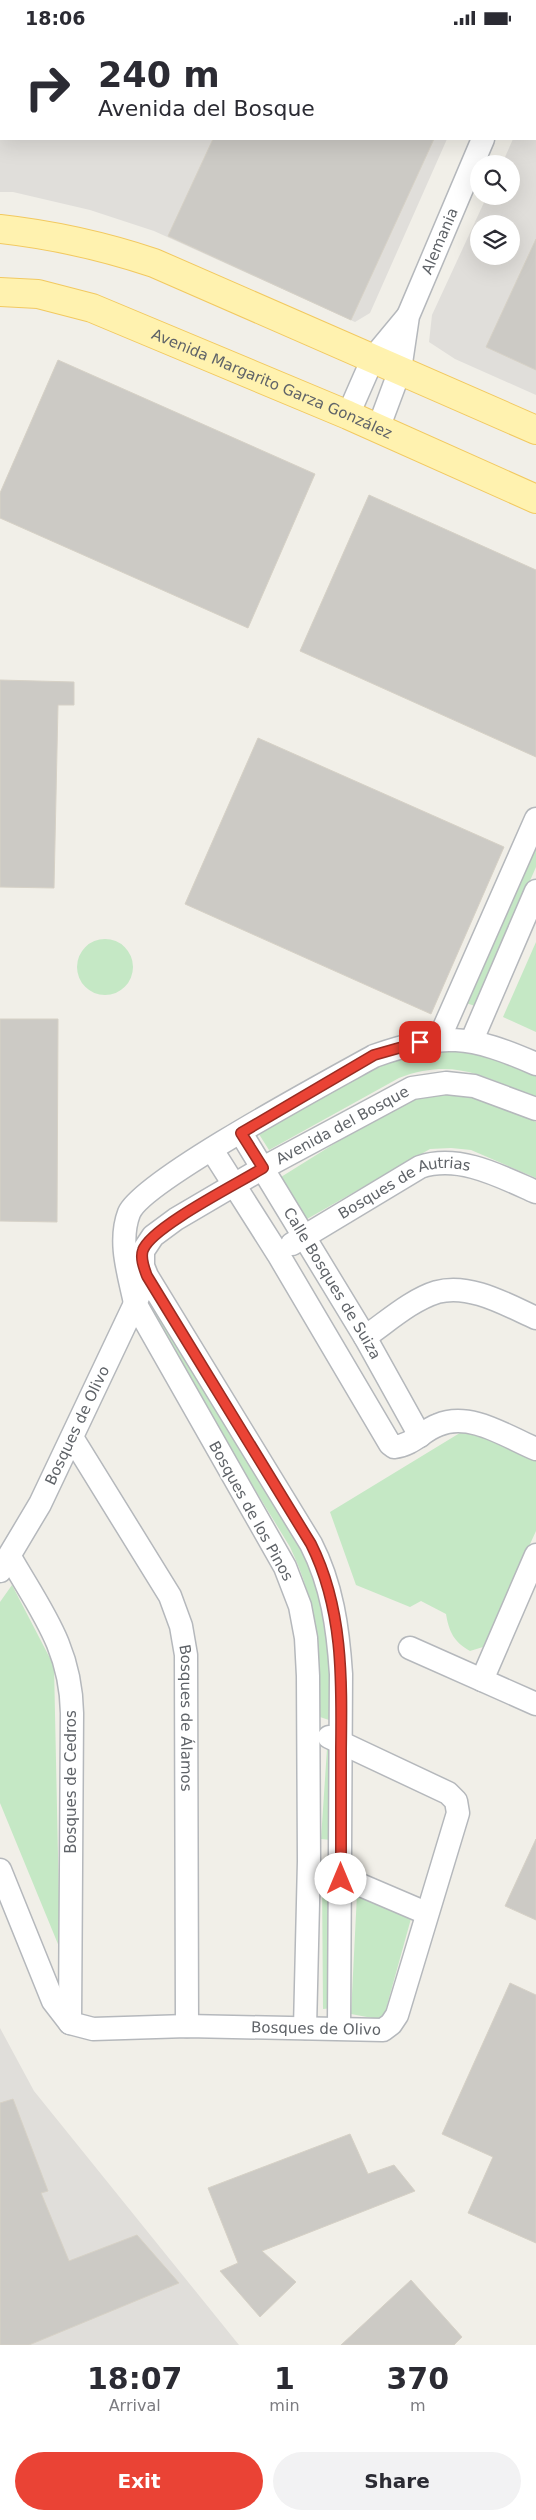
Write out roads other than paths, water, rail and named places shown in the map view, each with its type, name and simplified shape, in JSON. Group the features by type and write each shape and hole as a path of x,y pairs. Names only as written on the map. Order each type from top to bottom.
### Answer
{"main road":[{"path":"0,229 67,238 154,263 536,430"},
{"name":"Avenida Margarito Garza González","path":"0,291 38,294 92,307 348,415 536,499"}],"street":[{"name":"Alemania","path":"378,429 400,370 408,316 483,140"},
{"name":"Alemania","path":"348,415 373,358 408,316"},
{"path":"439,1039 536,819"},
{"path":"472,1040 536,891"},
{"path":"212,1150 374,1055 402,1046 439,1039 472,1040 536,1064"},
{"name":"Avenida del Bosque","path":"142,1251 153,1236 176,1219 263,1168 412,1088 446,1083 474,1086 536,1109"},
{"name":"Calle Bosques de Suiza","path":"212,1150 278,1254 386,1440 394,1447 408,1444 420,1436 364,1337 241,1133"},
{"name":"Bosques de los Pinos","path":"212,1150 143,1195 134,1204 127,1222 125,1255 135,1303 284,1567 300,1606 306,1638 308,1727 309,1861 305,2028"},
{"name":"Bosques de Autrias","path":"278,1254 420,1167 435,1162 459,1162 536,1192"},
{"name":"Bosques de los Pinos","path":"142,1251 143,1266 147,1276 320,1563 338,1628 341,1673 339,2029"},
{"name":"Bosques de Olivo","path":"5,1564 40,1504 147,1276"},
{"path":"364,1337 422,1298 438,1292 457,1290 475,1293 536,1318"},
{"path":"420,1436 437,1425 454,1420 472,1422 536,1449"},
{"name":"Bosques de Álamos","path":"72,1439 170,1595 181,1626 186,1655 187,2026"},
{"name":"Bosques de Cedros","path":"5,1564 58,1640 69,1672 72,1707 70,2023"},
{"path":"482,1680 533,1569"},
{"path":"410,1648 536,1704"},
{"name":"Bosques de Olivo","path":"70,2023 93,2029 187,2026 374,2031 391,2024 397,2015 426,1913 458,1813 456,1801 448,1793 308,1727"},
{"path":"309,1861 341,1879 426,1913"},
{"path":"0,1870 53,2001 70,2023"}]}
